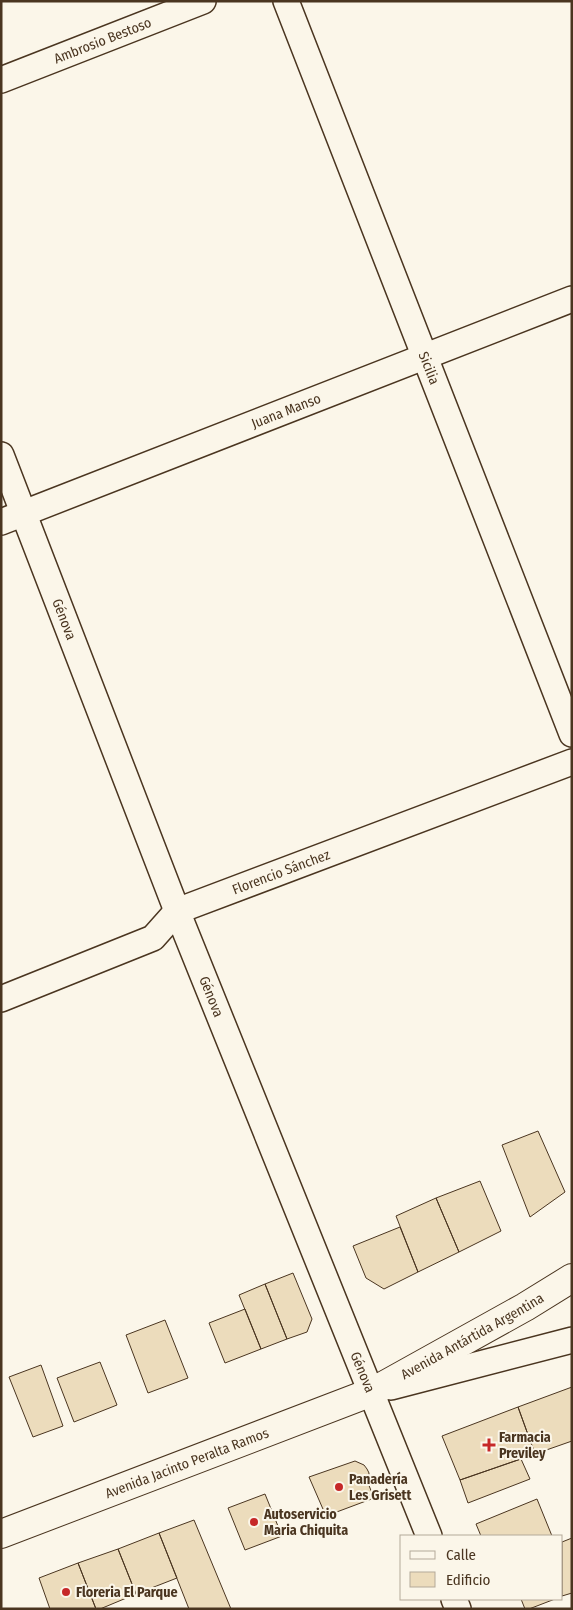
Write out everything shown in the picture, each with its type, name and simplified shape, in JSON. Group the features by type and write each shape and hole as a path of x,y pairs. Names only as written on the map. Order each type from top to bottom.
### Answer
{"main road":[{"name":"Avenida Antártida Argentina","path":"372,1392 525,1307 572,1278"},
{"name":"Avenida Jacinto Peralta Ramos","path":"1,1534 372,1392"}],"street":[{"name":"Ambrosio Bestoso","path":"1,80 204,1"},
{"name":"Sicilia","path":"286,1 572,734"},
{"name":"Juana Manso","path":"1,522 572,299"},
{"name":"Génova","path":"1,455 177,911 429,1535"},
{"name":"Florencio Sánchez","path":"1,999 153,938 177,911 572,762"},
{"path":"372,1392 572,1340"}],"building":[{"path":"538,1131 565,1192 530,1217 502,1145"},
{"path":"480,1181 501,1231 459,1252 436,1198"},
{"path":"436,1198 459,1252 418,1272 396,1216"},
{"path":"400,1227 418,1272 384,1289 366,1278 353,1246"},
{"path":"293,1273 312,1319 307,1332 287,1339 265,1284"},
{"path":"265,1284 287,1339 261,1349 239,1295"},
{"path":"245,1309 261,1349 225,1363 209,1323"},
{"path":"165,1320 188,1378 148,1393 126,1335"},
{"path":"100,1362 117,1405 74,1422 57,1378"},
{"path":"41,1365 63,1426 33,1437 9,1377"},
{"path":"572,1387 572,1441 535,1454 518,1407"},
{"name":"Farmacia Previley","path":"518,1407 535,1454 460,1480 442,1436"},
{"path":"521,1459 530,1479 468,1503 460,1480"},
{"path":"355,1461 364,1465 367,1469 369,1473 368,1483 374,1498 326,1516 309,1477"},
{"path":"265,1494 282,1536 245,1550 228,1508"},
{"path":"537,1499 552,1535 481,1535 476,1524"},
{"path":"194,1520 231,1609 189,1609 159,1533"},
{"path":"159,1533 177,1578 136,1594 118,1549"},
{"path":"572,1538 572,1593 563,1596 563,1542"},
{"path":"118,1549 136,1594 96,1609 78,1563"},
{"path":"78,1563 96,1609 50,1609 39,1578"},
{"path":"521,1600 552,1600 529,1609 525,1609"}],"place":[{"name":"Farmacia Previley","path":"489,1445"},
{"name":"Panadería Les Grisett","path":"339,1487"},
{"name":"Autoservicio Maria Chiquita","path":"254,1522"},
{"name":"Floreria El Parque","path":"66,1592"}]}
